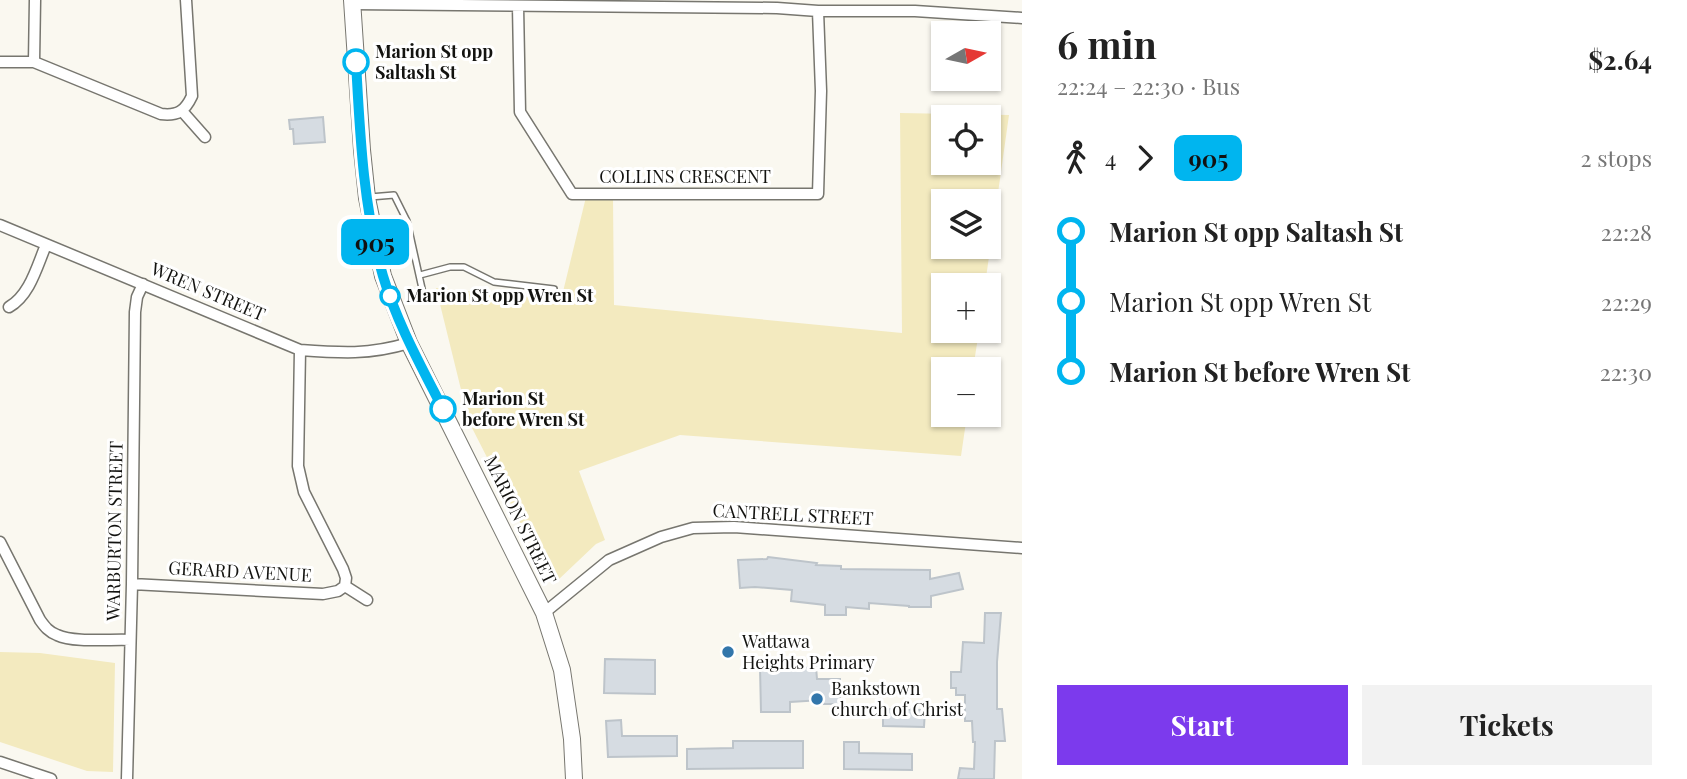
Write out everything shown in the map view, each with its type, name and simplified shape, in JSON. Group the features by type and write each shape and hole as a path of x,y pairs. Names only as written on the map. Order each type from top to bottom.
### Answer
{"main road":[{"name":"MARION STREET","path":"353,2 367,198 383,276 409,343 544,613 562,670 572,739 574,779"}],"street":[{"path":"34,62 35,0"},
{"path":"0,62 34,62 161,114 172,116 182,111 192,96 186,0"},
{"path":"353,2 518,6 777,4 818,11 915,6 1022,18"},
{"name":"COLLINS CRESCENT","path":"518,6 520,111 572,194 818,194 821,91 818,11"},
{"path":"182,111 205,137"},
{"name":"WREN STREET","path":"0,225 300,350 353,354 388,350 409,343"},
{"path":"9,307 18,302 26,290 46,245"},
{"name":"WARBURTON STREET","path":"127,779 135,312 137,297 143,284"},
{"name":"GERARD AVENUE","path":"132,584 324,594 338,591 345,586 346,578 304,492 298,466 300,350"},
{"name":"CANTRELL STREET","path":"544,613 609,560 661,537 693,528 734,527 1022,548"},
{"path":"0,542 40,620 49,631 71,639 130,640"},
{"path":"345,586 367,600"},
{"path":"0,762 51,779"}],"lane":[{"path":"367,198 394,195 407,221 423,293"},
{"path":"420,275 458,266 494,282 554,289"}],"shaded area":[{"path":"900,113 931,114 931,175 1001,175 999,189 931,189 931,259 989,259 987,273 931,273 931,343 977,343 975,357 931,357 931,427 965,427 961,456 680,435 579,471 605,540 596,544 557,581 549,579 469,422 436,288 561,300 586,197 613,197 614,305 902,333"},
{"path":"1001,115 1009,115 1001,172"},
{"path":"0,652 40,653 115,663 113,772 87,771 0,742"}],"building":[{"path":"323,117 325,142 294,144 289,120"},
{"path":"768,557 841,566 841,569 930,570 930,579 959,573 963,589 931,596 931,607 869,603 869,609 846,607 846,615 825,615 825,605 791,601 792,590 740,588 738,560"},
{"path":"985,613 1001,613 997,709 1002,709 1005,741 995,741 994,779 958,779 960,768 974,769 975,742 972,721 965,721 965,695 956,695 956,688 951,688 951,672 961,672 963,642 984,643"},
{"path":"605,659 655,660 655,694 604,693"},
{"path":"816,667 817,679 840,679 840,704 822,704 822,700 790,702 790,712 761,712 760,668"},
{"path":"883,709 925,710 924,727 883,726"},
{"path":"621,720 622,736 677,736 677,756 608,757 606,721"},
{"path":"733,741 803,741 803,768 687,769 687,749 733,748"},
{"path":"844,742 859,742 859,753 912,754 912,770 844,769"}],"bus line":[{"name":"905","path":"356,62 367,198 383,276 409,343 443,409"}],"place":[{"name":"Marion St opp Saltash St","path":"356,62"},
{"name":"Marion St opp Wren St","path":"390,296"},
{"name":"Marion St before Wren St","path":"443,409"},
{"name":"Wattawa Heights Primary","path":"728,652"},
{"name":"Bankstown church of Christ","path":"817,699"}]}
